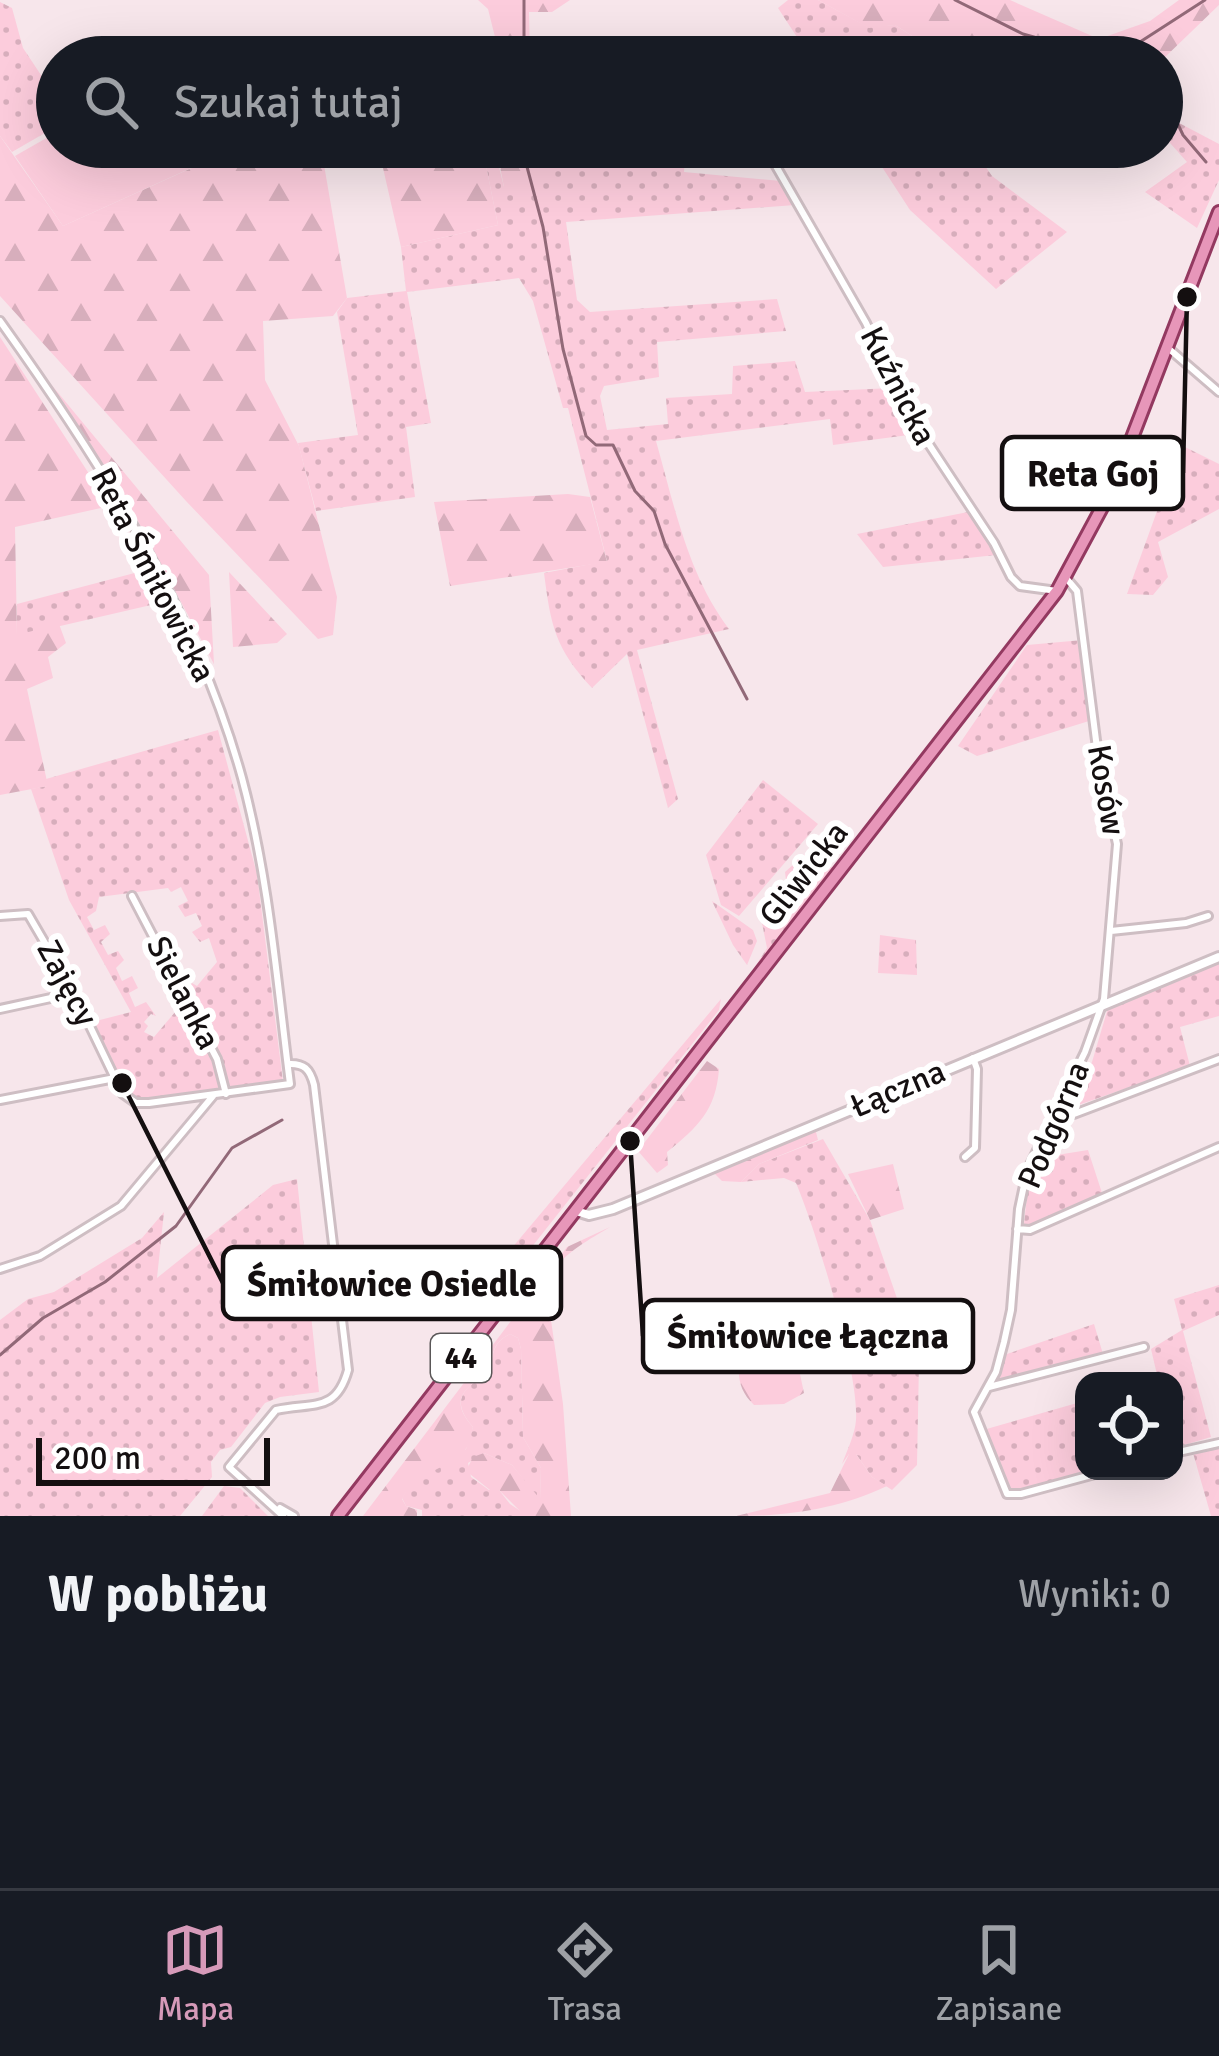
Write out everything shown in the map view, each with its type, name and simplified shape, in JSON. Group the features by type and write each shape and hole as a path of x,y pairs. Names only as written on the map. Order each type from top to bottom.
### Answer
{"main road":[{"name":"Gliwicka","path":"338,1516 1066,578 1114,487 1219,212"}],"street":[{"name":"Kuźnicka","path":"777,168 857,307 903,404 1011,577 1020,586 1057,591"},
{"name":"Reta Śmiłowicka","path":"0,321 93,458 195,641 242,778 264,880 290,1084 226,1094"},
{"path":"1168,348 1219,392"},
{"name":"Kosów","path":"1066,578 1077,591 1098,756 1114,826 1117,866 1101,1006"},
{"name":"Sielanka","path":"131,896 217,1059 226,1094"},
{"name":"Zajęcy","path":"0,916 28,914 74,993 115,1078"},
{"path":"1112,931 1208,916"},
{"name":"Łączna","path":"576,1211 589,1214 613,1209 1219,957"},
{"path":"0,1009 74,993"},
{"name":"Podgórna","path":"1075,1478 1007,1494 974,1412 989,1387 1011,1310 1017,1229 1028,1171 1085,1052 1101,1006"},
{"path":"965,1156 975,1148 977,1069 973,1058"},
{"path":"1055,1115 1074,1114 1219,1059"},
{"name":"Reta Śmiłowicka","path":"272,1504 229,1467 276,1410 327,1402 343,1389 348,1370 314,1085 306,1068 288,1064"},
{"path":"0,1100 115,1078 122,1093 136,1103 226,1094"},
{"path":"0,1270 40,1256 121,1206 213,1096"},
{"path":"1017,1229 1030,1230 1219,1147"},
{"path":"989,1387 1144,1347"},
{"path":"1183,1452 1219,1443"},
{"path":"272,1504 283,1516"},
{"path":"272,1504 294,1516"}],"green space":[{"path":"478,0 570,0 552,12 529,12 530,36 495,36 488,9"},
{"path":"788,0 818,0 868,27 895,25 912,36 796,36 778,8"},
{"path":"818,0 1010,0 1092,36 912,36 895,25 869,28"},
{"path":"1179,0 1219,0 1183,40 1183,36 1108,36 1150,21"},
{"path":"0,2 12,8 23,48 36,68 36,138 12,152 0,136"},
{"path":"1183,125 1219,144 1219,180 1197,228 1145,192 1187,162"},
{"path":"0,136 63,226 192,168 325,168 347,298 333,316 263,321 265,380 299,446 337,597 333,635 318,639 0,296"},
{"path":"36,144 36,168 191,168 63,226 15,156"},
{"path":"383,168 486,168 498,225 401,247"},
{"path":"486,168 499,168 504,187 535,168 684,168 684,172 781,181 795,205 566,222 577,300 590,312 777,299 786,331 657,342 659,377 604,386 600,396 607,430 668,424 666,398 732,394 733,366 795,361 805,392 892,388 916,434 833,445 830,419 656,441 693,563 729,629 637,650 678,799 668,808 627,654 592,688 562,648 553,623 544,573 607,561 568,408 563,408 533,301 519,278 407,292 431,423 406,427 415,497 316,511 298,443 358,435 337,312 347,298 406,291 401,247 498,225"},
{"path":"500,168 541,168 533,189 512,194 504,187"},
{"path":"883,168 986,168 1067,232 996,289 910,210"},
{"path":"0,337 110,506 15,527 17,635 59,624 66,643 48,657 53,678 27,689 48,786 0,795"},
{"path":"45,377 209,575 214,664 131,508"},
{"path":"1181,445 1219,464 1219,509 1158,542 1168,577 1153,595 1127,594"},
{"path":"568,494 590,497 607,562 450,586 434,502"},
{"path":"968,512 996,555 883,567 857,534"},
{"path":"146,570 164,602 17,636 17,604"},
{"path":"229,572 287,634 277,643 233,647"},
{"path":"1083,640 1095,714 1089,721 977,756 958,746 1027,645"},
{"path":"218,730 257,874 283,1082 235,1089 227,1085 220,1059 187,991 217,962 209,938 200,942 192,932 202,926 196,913 185,917 178,906 188,901 181,887 171,892 168,888 99,897 96,911 87,917 94,930 105,925 110,934 101,942 108,955 118,951 124,960 116,968 122,981 132,976 138,988 129,993 135,1007 146,1002 156,1016 151,1014 144,1022 148,1026 144,1032 154,1037 181,1005 177,1000 183,999 214,1059 221,1087 214,1092 138,1099 123,1087 92,1022 131,1012 69,900 31,789 47,786 46,779"},
{"path":"763,780 818,824 739,916 721,905 706,855"},
{"path":"805,854 835,869 747,979 767,948 761,903 769,903 786,880 785,872"},
{"path":"712,901 753,930 757,941 747,965 733,945"},
{"path":"880,935 916,940 917,975 878,973"},
{"path":"1219,963 1219,1016 1180,1027 1190,1066 1064,1110 1092,1062 1108,1008"},
{"path":"721,999 719,1010 497,1291 478,1308 511,1249"},
{"path":"707,1061 719,1069 709,1107 667,1152 668,1165 657,1173 638,1151"},
{"path":"815,1128 818,1140 759,1164 741,1182 722,1181 712,1171"},
{"path":"823,1139 870,1220 919,1362 917,1465 892,1490 872,1477 856,1454 849,1454 842,1464 856,1420 851,1369 825,1266 796,1183 784,1178 741,1182 759,1164"},
{"path":"1088,1150 1102,1193 1034,1224 1024,1224 1030,1169 1038,1158"},
{"path":"893,1164 904,1209 870,1220 848,1174"},
{"path":"297,1179 319,1392 265,1403 231,1447 220,1450 211,1462 212,1477 180,1516 0,1516 0,1320 28,1299 54,1292 142,1238 164,1212 157,1278 273,1185"},
{"path":"610,1227 564,1258 546,1285 563,1404 571,1516 525,1516 499,1490 490,1490 466,1471 473,1457 484,1453 512,1465 540,1499 541,1468 523,1437 521,1349 518,1338 510,1334 496,1346 487,1375 462,1397 462,1411 473,1427 467,1447 417,1481 402,1499 417,1510 417,1516 363,1516 567,1247"},
{"path":"1219,1285 1219,1315 1183,1331 1211,1437 1183,1445 1183,1372 1156,1372 1151,1349 1182,1330 1174,1299"},
{"path":"762,1321 790,1327 804,1393 784,1404 754,1405 741,1385 743,1352"},
{"path":"1094,1324 1103,1354 995,1383 1004,1355"},
{"path":"510,1334 518,1338 521,1349 523,1437 541,1468 540,1501 512,1465 484,1453 468,1463 471,1477 489,1490 499,1490 528,1516 422,1516 422,1510 406,1506 402,1498 411,1483 466,1449 473,1427 462,1410 462,1397 487,1374 496,1346"},
{"path":"1075,1404 1075,1475 1015,1491 1006,1487 983,1430"},
{"path":"1219,1446 1219,1516 1211,1516 1193,1453"},
{"path":"849,1454 856,1454 872,1477 887,1486 813,1510 736,1516 830,1493"},
{"path":"224,1486 240,1488 268,1516 202,1516"}],"waterway":[{"path":"524,0 524,36"},
{"path":"955,0 1030,36"},
{"path":"1149,36 1205,0"},
{"path":"1183,135 1206,162"},
{"path":"527,168 543,227 563,349 586,436 596,445 613,445 635,491 654,511 665,544 747,699"},
{"path":"0,1355 43,1318 105,1282 176,1226 232,1148 282,1120"}],"place":[{"name":"Reta Goj","path":"1187,297"},
{"name":"Śmiłowice Osiedle","path":"122,1083"},
{"name":"Śmiłowice Łączna","path":"630,1141"}]}
